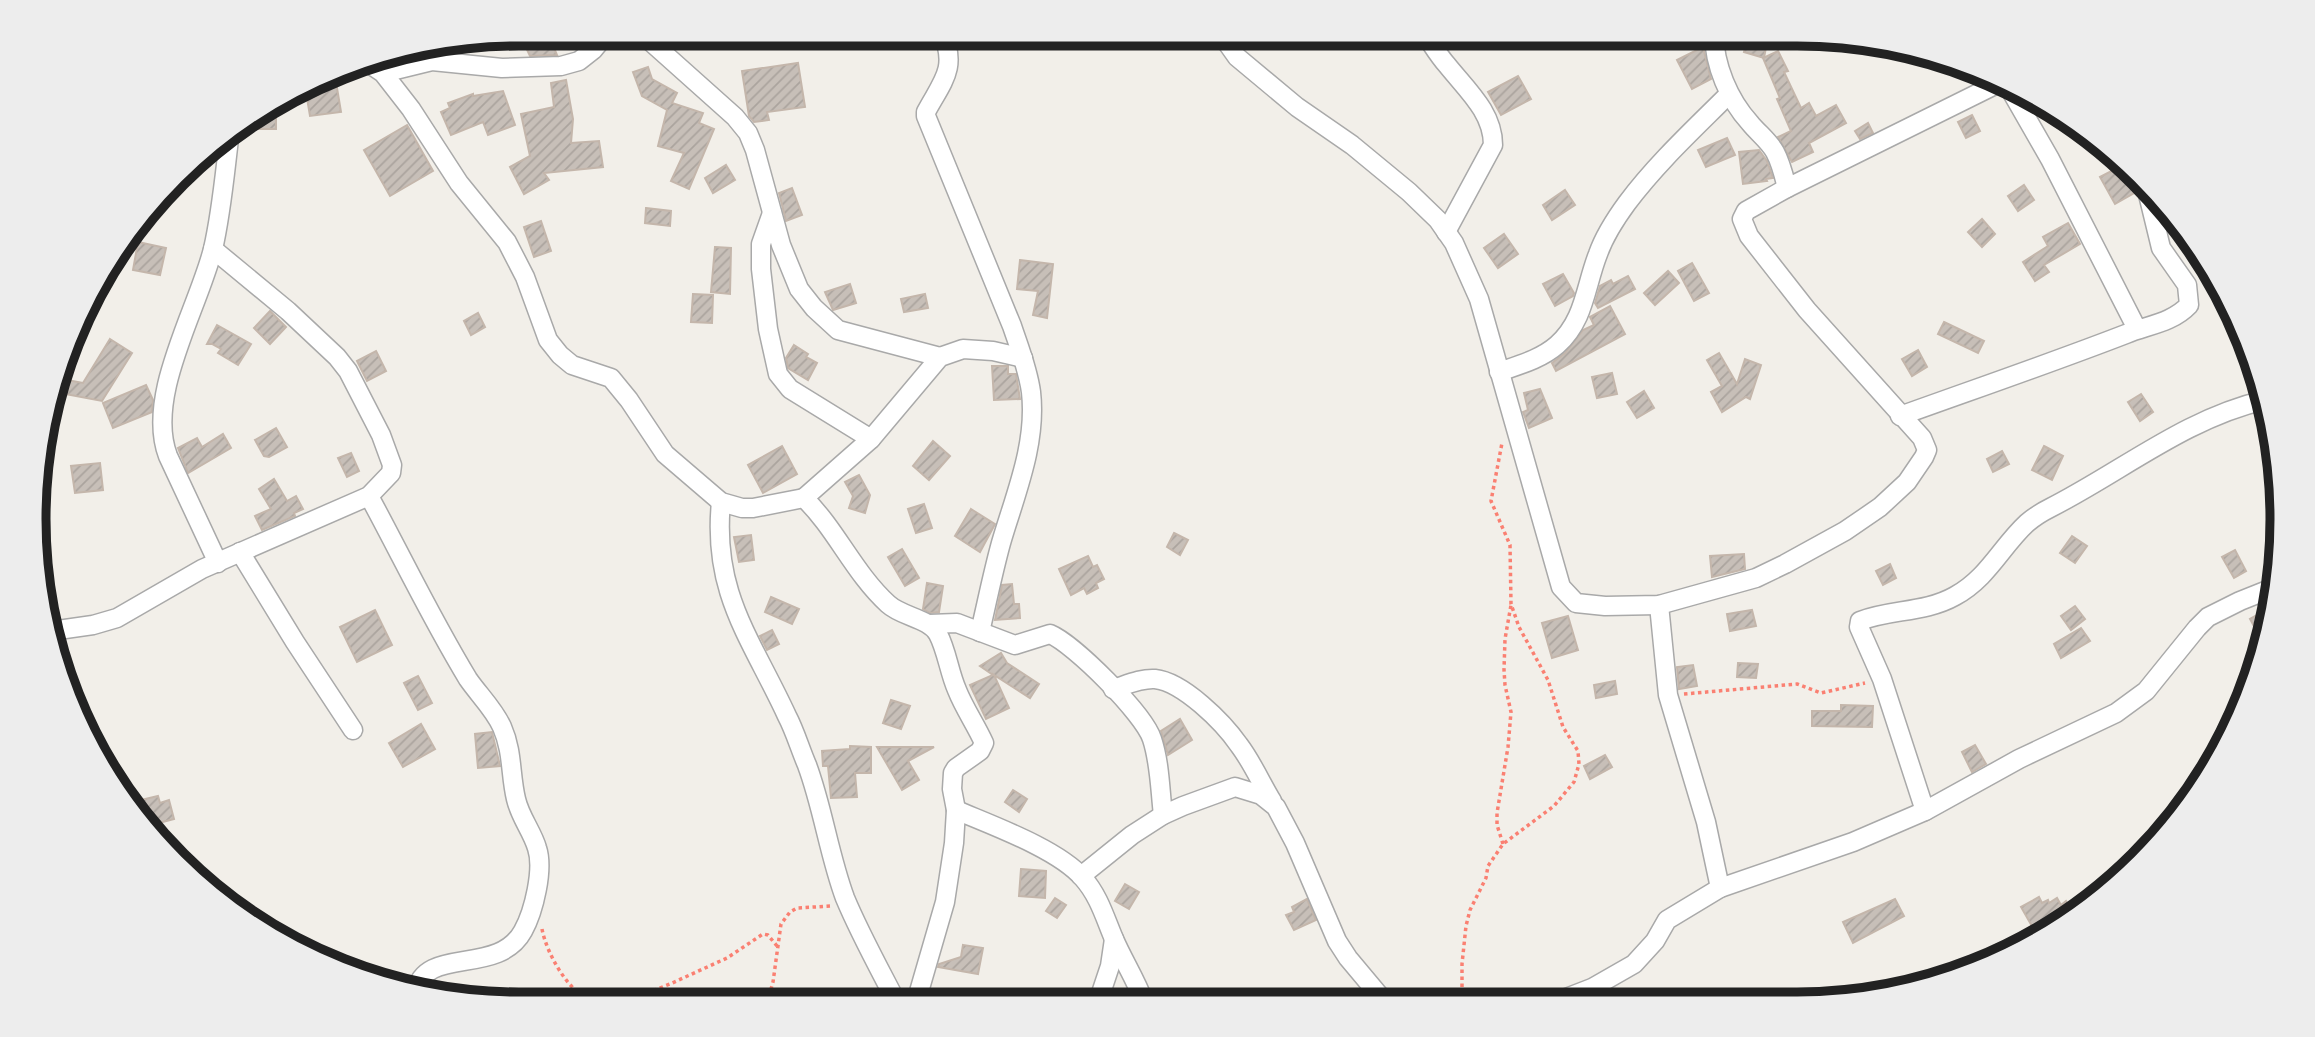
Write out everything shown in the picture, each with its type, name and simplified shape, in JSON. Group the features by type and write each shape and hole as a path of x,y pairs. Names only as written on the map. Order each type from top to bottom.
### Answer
{"street":[{"path":"383,73 432,61 502,68 561,66 579,61 596,46"},
{"path":"656,46 735,117 748,133 781,245 799,289 824,318 838,330 940,357"},
{"path":"946,46 949,70 926,116 1023,358 1031,393 1032,415 1028,448 993,570 980,632"},
{"path":"1229,46 1237,57 1297,107 1352,145 1409,192 1438,220 1454,243 1479,299 1561,587 1576,603 1584,605 1659,605 1756,578 1845,531 1880,508 1907,482 1926,453 1922,438 1807,310 1743,226 1742,219 1746,211 1787,188 1993,89"},
{"path":"1433,46 1473,95 1493,135 1493,145 1446,232"},
{"path":"1716,46 1729,94 1749,123 1771,144 1787,188"},
{"path":"376,68 383,73 411,109 459,183 507,242 525,276 548,340 572,365 611,378 665,454 721,502 753,508 804,498 871,439 940,357 963,349 993,351 1023,358"},
{"path":"1499,372 1538,358 1573,329 1583,309 1599,251 1626,204 1663,160 1729,94"},
{"path":"2014,99 2050,159 2137,329"},
{"path":"218,563 168,456 161,416 168,381 213,249 228,146"},
{"path":"1900,416 2175,317 2189,305 2187,285 2161,248 2151,206"},
{"path":"772,213 761,244 761,270 768,329 778,374 790,389 871,439"},
{"path":"60,632 117,618 240,552 327,517 369,496 391,474 392,465 380,435 348,371 337,356 213,249"},
{"path":"1925,811 1882,679 1859,627 1862,620 1933,606 1954,597 1973,585 1993,565 2029,521 2210,419 2254,402"},
{"path":"369,496 468,679 498,719 508,740 515,797 521,817 537,848 539,866 528,922 512,946 488,957 431,968 421,981"},
{"path":"804,498 816,509 873,588 904,616 929,624 957,623 1015,645 1028,643 1043,635 1057,637 1141,719 1153,740 1163,815"},
{"path":"721,502 718,529 729,595 737,618 789,718 809,772 845,897 891,992"},
{"path":"240,552 353,730"},
{"path":"1582,992 1634,964 1655,941 1667,920 1720,888 1853,842 1925,811 2018,759 2116,713 2146,691 2208,617 2263,592"},
{"path":"1659,605 1668,695 1706,822 1720,888"},
{"path":"919,992 946,902 956,810 952,789 953,774 956,768 980,751 984,743 957,691 937,632 929,624"},
{"path":"1113,689 1145,679 1156,679 1185,692 1239,744 1295,843 1337,941 1377,992"},
{"path":"1081,876 1132,835 1163,815 1209,795 1235,788 1261,795 1276,807"},
{"path":"956,810 1038,847 1081,876 1093,891 1139,992"},
{"path":"1102,992 1114,939"}],"path":[{"path":"1501,434 1491,501 1510,545 1511,604 1504,650 1505,685 1511,712 1497,813 1497,825 1503,844"},
{"path":"1462,992 1462,964 1470,910 1486,878 1488,866 1503,844 1554,806 1574,782 1579,764 1578,751 1563,727 1548,680 1519,627 1511,604"},
{"path":"1668,695 1797,684 1821,694 1882,679"},
{"path":"535,896 551,958 560,973 579,992"},
{"path":"770,992 779,928 794,909 829,907 845,897"},
{"path":"650,992 727,958 763,934 768,935 777,946"}],"building":[{"path":"525,46 553,46 557,55 530,56"},
{"path":"1746,46 1766,46 1764,58 1744,52"},
{"path":"1703,47 1711,79 1692,89 1677,60"},
{"path":"1778,51 1788,71 1784,72 1801,108 1809,103 1816,116 1836,105 1846,123 1809,143 1813,152 1792,162 1778,137 1791,131 1763,58"},
{"path":"798,63 805,107 767,112 769,120 754,122 749,116 742,71"},
{"path":"648,67 652,79 677,93 672,103 703,113 699,123 714,129 689,189 671,181 684,153 658,146 667,110 642,96 633,72"},
{"path":"1518,76 1531,99 1501,115 1488,92"},
{"path":"566,80 573,119 571,143 599,141 603,167 544,173 549,180 524,194 510,167 530,156 521,114 554,107 551,83"},
{"path":"336,82 341,112 310,116 307,95"},
{"path":"503,91 515,125 488,135 483,122 451,135 441,112 450,108 448,103 473,94"},
{"path":"276,113 276,129 252,129 256,125"},
{"path":"1972,115 1980,131 1966,138 1958,122"},
{"path":"1868,123 1873,133 1860,139 1855,131"},
{"path":"407,125 433,171 390,196 364,150"},
{"path":"1727,138 1735,155 1706,167 1698,150"},
{"path":"1759,150 1767,161 1773,178 1743,184 1739,152"},
{"path":"726,165 735,180 713,193 705,178"},
{"path":"2115,169 2136,192 2115,204 2100,177"},
{"path":"2024,185 2034,200 2018,211 2008,196"},
{"path":"792,188 802,215 786,221 779,193"},
{"path":"1565,190 1575,205 1552,220 1543,205"},
{"path":"646,208 671,211 670,226 645,223"},
{"path":"1982,219 1995,234 1982,247 1968,232"},
{"path":"541,221 551,251 534,257 524,227"},
{"path":"2068,223 2080,244 2044,265 2049,272 2035,281 2023,262 2048,246 2043,237"},
{"path":"1504,234 1518,254 1498,268 1484,248"},
{"path":"138,242 166,248 160,275 133,270"},
{"path":"715,247 731,248 730,294 711,292"},
{"path":"1020,260 1053,264 1047,318 1033,315 1038,291 1017,289"},
{"path":"1692,263 1709,293 1694,301 1678,271"},
{"path":"1668,271 1679,283 1655,305 1644,293"},
{"path":"1563,274 1574,293 1555,306 1543,284"},
{"path":"1628,276 1635,289 1598,308 1595,303 1600,286 1611,280 1613,284"},
{"path":"850,284 856,303 833,310 825,292"},
{"path":"693,294 713,295 712,323 691,322"},
{"path":"925,294 928,308 904,312 901,299"},
{"path":"1610,306 1625,334 1556,371 1552,363 1565,353 1583,330 1594,325 1590,317"},
{"path":"270,311 286,327 270,344 254,328"},
{"path":"478,313 485,327 471,335 464,321"},
{"path":"1944,322 1984,341 1978,353 1938,334"},
{"path":"217,325 251,344 238,365 218,353 221,349 207,344"},
{"path":"110,339 132,353 102,401 65,394 67,380 83,383"},
{"path":"794,345 817,363 808,380 788,368 786,358"},
{"path":"1918,350 1927,367 1912,376 1902,359"},
{"path":"376,351 386,371 367,381 357,361"},
{"path":"1719,353 1737,384 1745,359 1761,365 1750,399 1746,397 1722,412 1711,392 1722,386 1707,360"},
{"path":"992,366 1008,366 1008,374 1016,374 1020,399 994,400"},
{"path":"1612,373 1617,394 1597,398 1592,377"},
{"path":"146,385 153,400 152,412 113,428 103,403"},
{"path":"1540,389 1552,418 1529,428 1523,412 1528,410 1524,393"},
{"path":"1644,391 1654,408 1637,418 1627,402"},
{"path":"2141,394 2153,412 2140,421 2128,402"},
{"path":"276,428 287,447 269,457 264,456 255,440"},
{"path":"223,434 231,448 188,473 178,448 197,438 202,447"},
{"path":"933,441 950,456 929,480 913,466"},
{"path":"782,446 797,474 763,493 748,465"},
{"path":"2044,446 2063,456 2052,480 2032,470"},
{"path":"2002,451 2009,464 1993,472 1987,459"},
{"path":"351,453 359,471 347,477 338,458"},
{"path":"100,463 103,490 75,493 71,466"},
{"path":"859,475 870,495 865,513 849,508 853,496 845,482"},
{"path":"274,479 287,501 296,496 303,509 294,513 295,516 262,530 255,516 271,509 259,489"},
{"path":"924,504 932,528 916,533 908,509"},
{"path":"971,509 995,524 980,552 955,536"},
{"path":"1174,533 1188,540 1180,555 1167,547"},
{"path":"751,535 754,560 739,562 734,537"},
{"path":"2072,536 2087,546 2075,563 2060,553"},
{"path":"902,549 919,578 905,586 888,557"},
{"path":"2235,550 2246,571 2234,578 2222,557"},
{"path":"1744,554 1745,569 1712,577 1710,556"},
{"path":"1088,556 1093,567 1097,565 1104,579 1096,583 1098,588 1087,594 1084,588 1071,595 1059,569"},
{"path":"1890,564 1896,578 1883,585 1876,571"},
{"path":"927,583 943,586 939,612 930,613 923,609"},
{"path":"1012,584 1014,604 1019,604 1020,618 995,620 1002,585"},
{"path":"771,597 799,609 792,624 765,612"},
{"path":"2075,606 2085,619 2071,630 2061,616"},
{"path":"375,610 392,645 357,662 340,627"},
{"path":"1752,610 1756,626 1730,631 1727,614"},
{"path":"2259,614 2256,630 2250,619"},
{"path":"1568,616 1578,650 1552,658 1542,623"},
{"path":"2081,628 2090,641 2061,658 2054,644"},
{"path":"772,630 779,644 767,650 760,636"},
{"path":"1001,653 1007,663 1039,684 1030,698 994,675 1009,708 986,719 970,685 993,675 980,666"},
{"path":"1738,663 1758,664 1756,678 1737,677"},
{"path":"1693,665 1697,686 1679,689 1677,667"},
{"path":"418,676 432,703 418,710 404,683"},
{"path":"1615,681 1617,694 1596,698 1594,685"},
{"path":"891,700 910,706 901,729 883,723"},
{"path":"1841,705 1873,706 1872,727 1812,726 1812,711 1841,711"},
{"path":"1180,719 1192,740 1168,755 1161,731"},
{"path":"421,724 435,749 403,767 389,743"},
{"path":"492,732 500,766 478,768 475,734"},
{"path":"1975,745 1986,764 1972,772 1962,752"},
{"path":"850,746 871,747 871,773 855,773 857,797 831,798 828,766 823,766 822,751 850,749"},
{"path":"877,747 934,747 908,761 919,780 902,790"},
{"path":"1605,755 1612,767 1590,779 1584,766"},
{"path":"1013,790 1027,799 1019,812 1005,802"},
{"path":"158,796 160,803 169,800 174,819 157,823 141,800"},
{"path":"1021,869 1046,871 1045,898 1019,896"},
{"path":"1125,884 1139,892 1129,909 1115,901"},
{"path":"2039,897 2042,903 2048,900 2049,903 2057,898 2061,905 2066,901 2068,905 2033,928 2021,907"},
{"path":"1055,898 1066,905 1057,918 1046,911"},
{"path":"1307,899 1316,920 1294,930 1286,915 1294,912 1292,907"},
{"path":"1895,899 1904,916 1853,943 1843,922"},
{"path":"963,945 983,948 978,974 938,967 939,964 961,957"}]}
